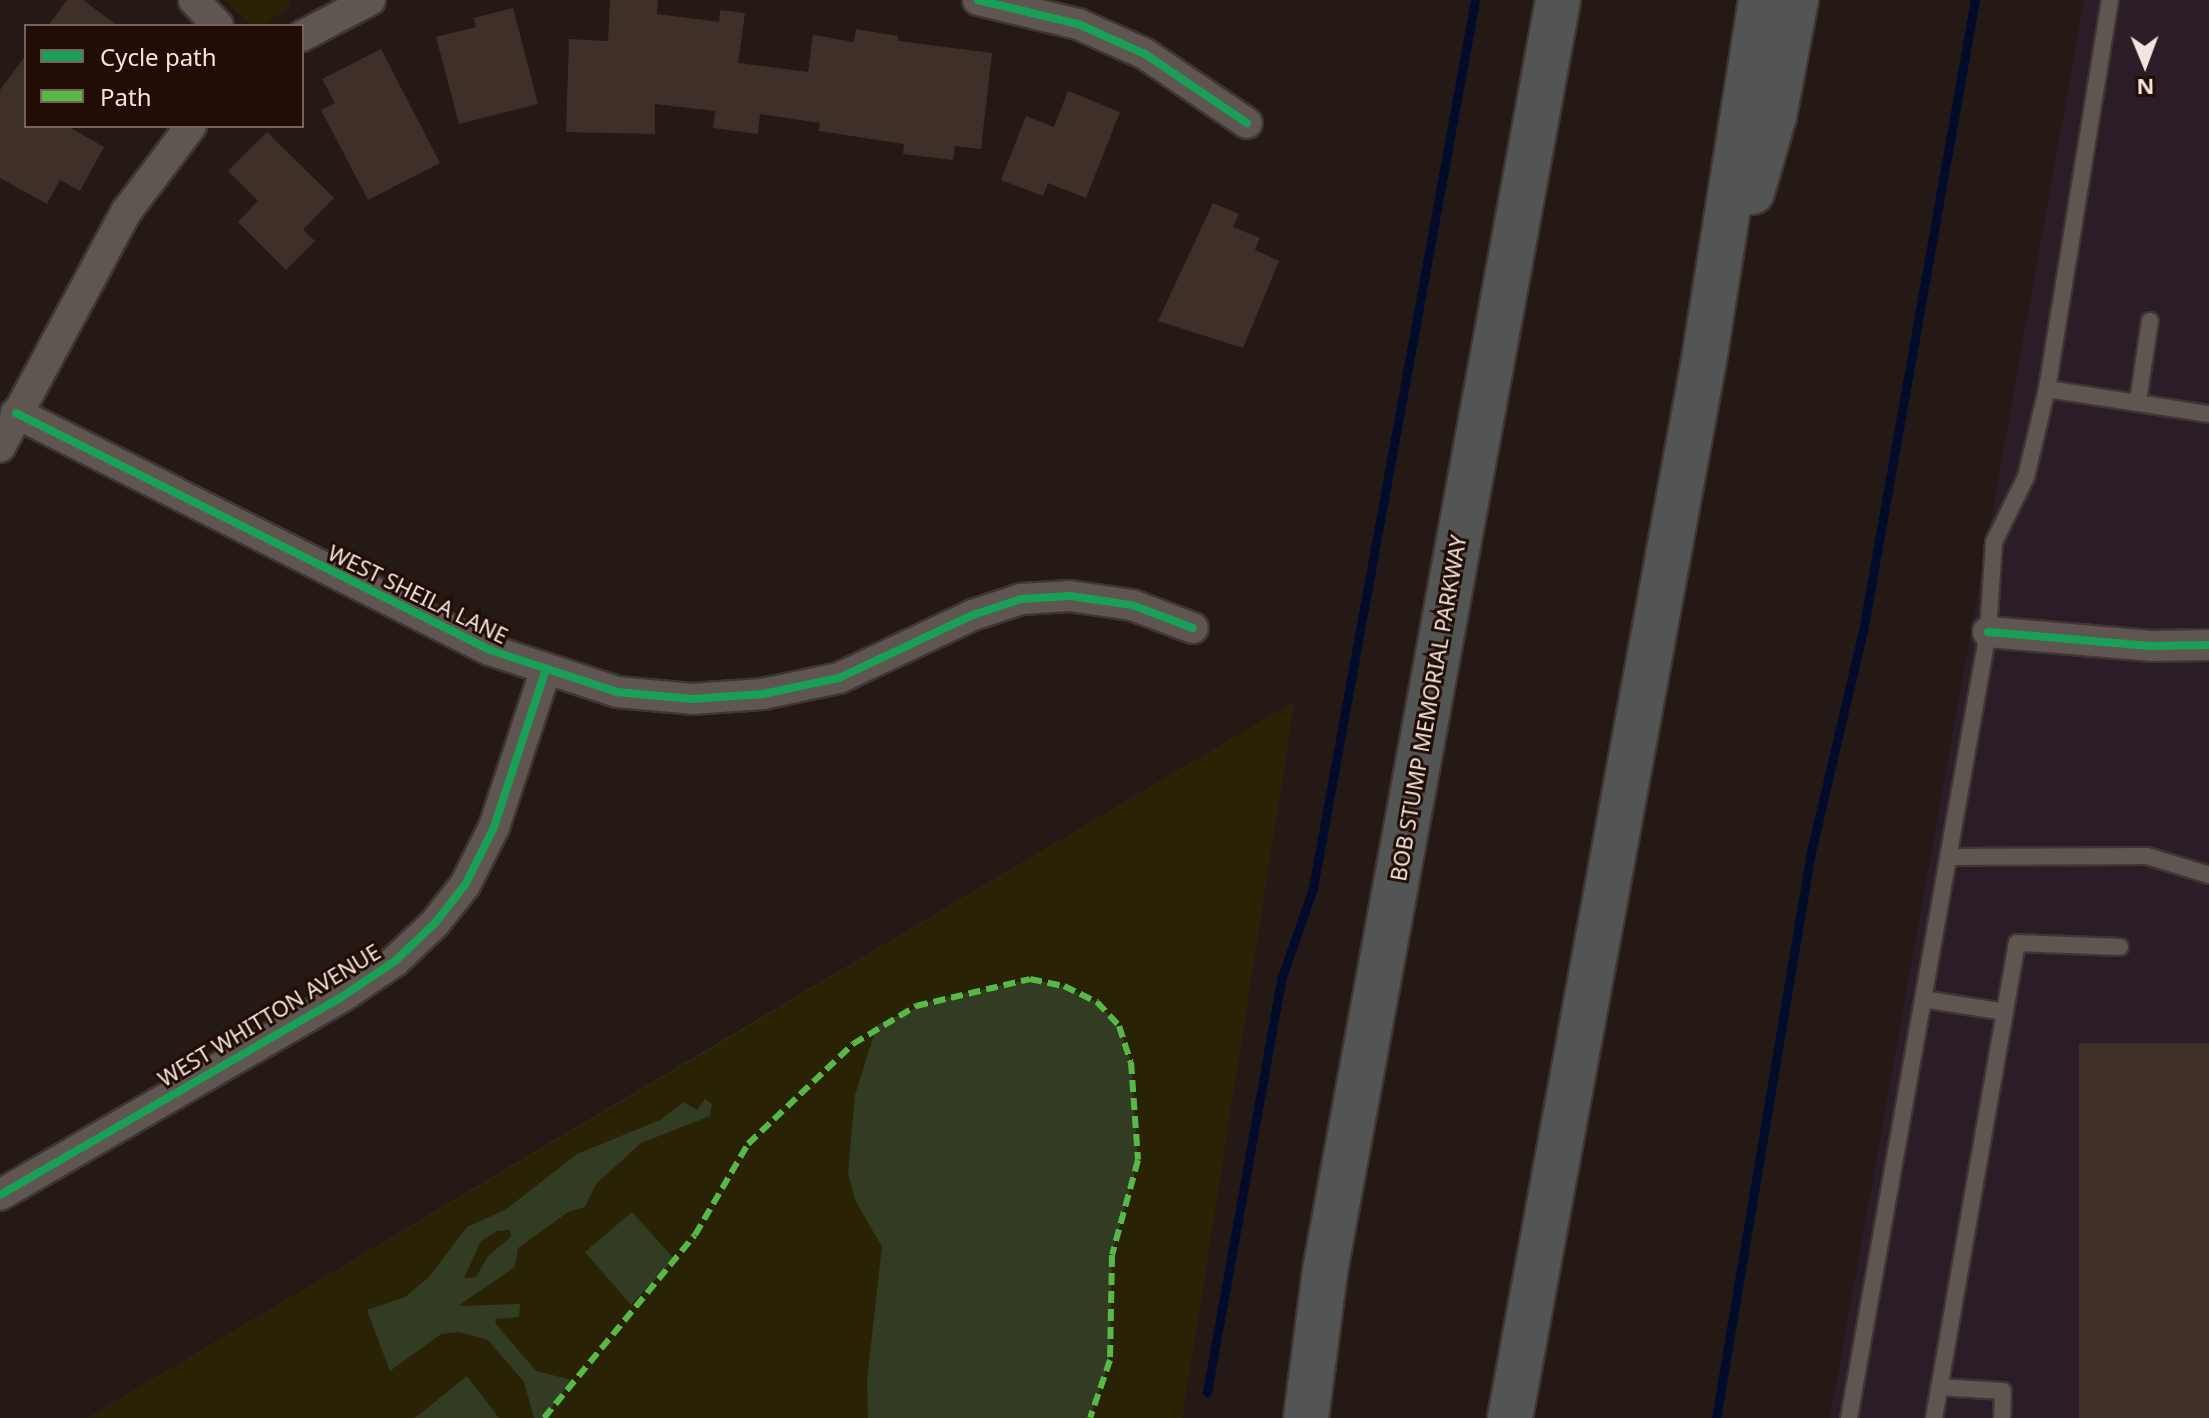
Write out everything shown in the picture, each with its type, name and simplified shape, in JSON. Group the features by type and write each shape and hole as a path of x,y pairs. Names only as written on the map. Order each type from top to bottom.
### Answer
{"highway":[{"name":"BOB STUMP MEMORIAL PARKWAY","path":"1306,1418 1325,1271 1558,0"},
{"path":"1510,1418 1704,360 1761,0"},
{"path":"1704,360 1774,116 1796,0"},
{"path":"1278,1418 1325,1271"}],"street":[{"path":"194,0 216,24"},
{"path":"304,35 370,0"},
{"path":"978,0 1078,24 1118,42 1247,123"},
{"path":"0,447 126,212 189,128"},
{"name":"WEST SHEILA LANE","path":"16,413 425,619 545,672 617,692 692,699 763,694 839,678 1009,603 1058,597 1132,605 1193,628"},
{"path":"1988,632 2150,646 2209,645"},
{"name":"WEST WHITTON AVENUE","path":"0,1195 340,998 395,961 435,923 465,885 494,827 545,672"}],"lane":[{"path":"1849,1418 1988,632 1994,542 2026,477 2047,389 2110,0"},
{"path":"2138,401 2150,321"},
{"path":"2047,389 2209,414"},
{"path":"1948,857 2147,856 2209,875"},
{"path":"1934,1418 2017,943 2120,947"},
{"path":"1923,999 2005,1012"},
{"path":"1939,1387 2003,1391 2002,1418"}],"shaded area":[{"path":"2084,0 2209,0 2209,1418 1830,1418"}],"green space":[{"path":"1294,702 1182,1418 88,1418 791,1000"}],"sand":[{"path":"224,0 288,0 291,6 265,24 250,24"},
{"path":"1294,702 1182,1418 1090,1418 1110,1360 1112,1255 1138,1160 1131,1062 1119,1026 1097,1002 1064,986 1030,979 934,1000 877,1025 855,1095 848,1172 855,1200 882,1247 867,1379 868,1418 544,1418 572,1380 536,1371 496,1324 495,1319 519,1317 520,1304 458,1306 515,1267 518,1248 568,1212 585,1207 596,1184 641,1143 710,1116 712,1104 705,1099 697,1110 684,1102 660,1120 577,1154 505,1210 467,1227 429,1277 405,1297 367,1310 390,1371 441,1334 459,1332 488,1340 524,1382 534,1418 499,1418 467,1376 415,1418 88,1418","holes":["632,1212 674,1259 631,1305 585,1252"]},
{"path":"510,1230 511,1237 488,1256 476,1277 464,1278 481,1241 497,1231"}],"building":[{"path":"67,0 83,0 115,24 49,24"},
{"path":"610,0 658,0 657,14 719,22 720,10 745,13 738,63 808,72 813,35 854,42 856,29 898,36 898,41 992,53 981,149 955,146 953,160 903,154 904,144 819,131 820,123 760,114 758,134 713,128 715,111 655,104 655,134 566,132 569,39 608,41"},
{"path":"513,8 538,104 459,124 436,37 476,27 474,18"},
{"path":"381,49 440,163 368,200 321,110 335,103 322,79"},
{"path":"24,58 24,128 71,128 104,147 80,191 60,180 47,204 0,178 0,90"},
{"path":"1068,91 1120,112 1086,198 1048,183 1043,196 1001,180 1026,116 1054,127"},
{"path":"267,132 334,198 303,230 315,241 286,270 238,222 258,201 228,171"},
{"path":"1213,203 1239,214 1233,227 1260,238 1255,250 1279,261 1243,348 1158,321"},
{"path":"2079,1043 2209,1043 2209,1418 2079,1418"}],"waterway":[{"path":"1207,1392 1282,977 1313,888 1475,0"},
{"path":"1716,1418 1811,852 1863,631 1975,0"}],"marked path":[{"path":"544,1418 695,1235 748,1144 853,1044 916,1006 1030,979 1064,986 1097,1002 1119,1026 1131,1062 1138,1160 1112,1255 1110,1360 1090,1418"}],"cycle path":[{"path":"978,0 1078,24 1145,54 1247,123"},
{"path":"16,413 490,650 617,692 692,699 763,694 839,678 973,615 1021,599 1070,596 1132,605 1193,628"},
{"path":"1988,632 2150,646 2209,645"},
{"path":"0,1195 340,998 395,961 435,923 465,885 494,827 545,672"}]}
